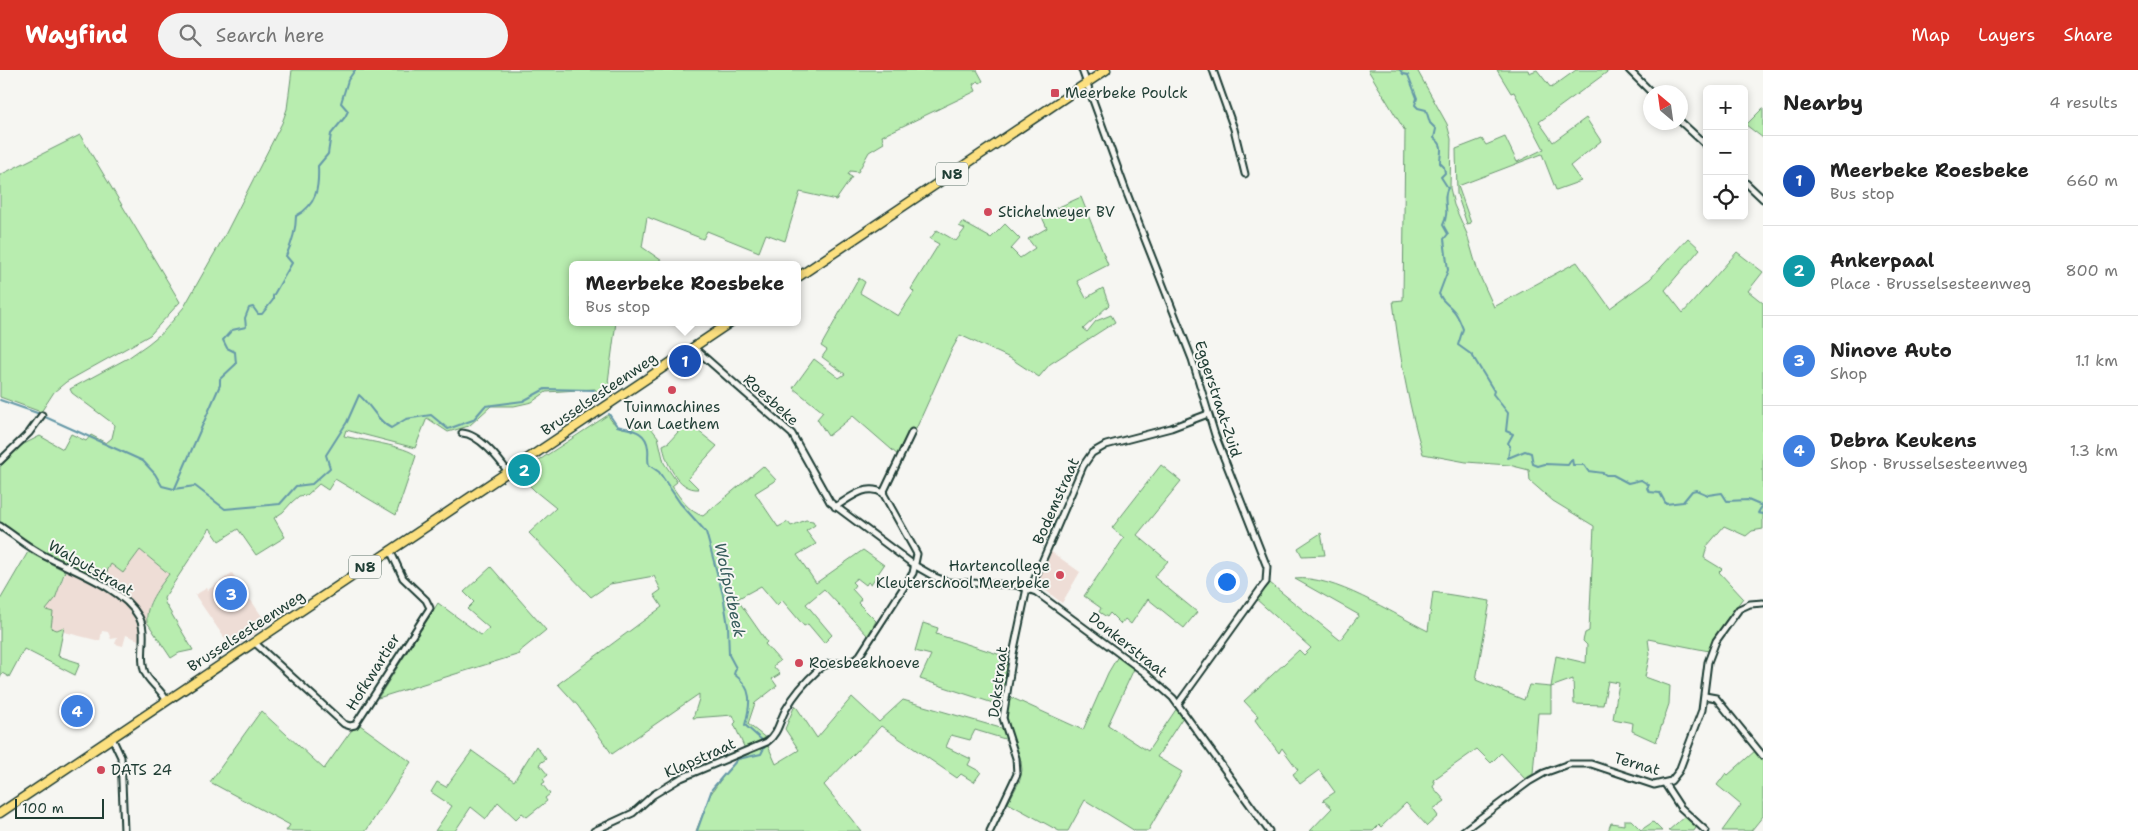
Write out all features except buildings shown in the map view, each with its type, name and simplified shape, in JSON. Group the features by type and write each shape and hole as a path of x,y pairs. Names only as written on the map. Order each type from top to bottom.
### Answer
{"main road":[{"name":"N8","path":"801,275 1106,70"},
{"name":"Brusselsesteenweg","path":"0,813 725,326"}],"street":[{"name":"Eggerstraat-Zuid","path":"1082,70 1126,190 1192,359 1208,414 1267,567 1267,575 1262,587 1178,704"},
{"path":"1212,70 1234,129 1245,174"},
{"path":"1629,70 1644,85"},
{"path":"1688,128 1703,142"},
{"path":"1748,185 1763,199"},
{"name":"Roesbeke","path":"693,347 792,434 823,492 835,506 914,565"},
{"name":"Bodemstraat","path":"1029,589 1083,466 1092,454 1106,445 1171,428 1208,414"},
{"path":"0,461 29,434 42,415"},
{"path":"883,493 912,432"},
{"path":"462,433 470,433 501,462 508,472"},
{"path":"835,506 873,488 883,493 917,554 914,565"},
{"name":"Walputstraat","path":"0,526 44,556 110,590 132,604 141,620 143,668 146,674 160,688 166,700"},
{"name":"Hofkwartier","path":"255,643 344,724 353,726 362,716 394,660 430,608 426,600 403,578 390,550"},
{"name":"Donkerstraat","path":"914,565 948,582 1004,584 1029,589 1051,601 1144,672 1178,704 1268,831"},
{"name":"Klapstraat","path":"594,831 633,813 653,795 681,778 767,742 776,734 783,714 793,698 819,668 830,663 847,663 856,659 913,573 914,565"},
{"name":"Dokstraat","path":"990,831 1016,774 1016,758 1003,718 1013,654 1029,589"},
{"name":"Ternat","path":"1463,831 1530,781 1551,770 1569,764 1592,764 1654,785 1665,784 1671,781 1679,771 1702,710 1708,662 1716,641 1739,609 1750,604 1763,603"},
{"path":"1705,696 1716,698 1763,756"},
{"path":"112,738 121,757 124,831"},
{"path":"1665,784 1680,807 1706,831"}],"shaded area":[{"path":"140,550 169,574 150,602 146,616 147,622 141,641 126,635 123,646 115,644 117,638 111,639 108,632 102,631 100,641 64,632 63,627 57,630 51,628 46,610 55,599 69,564 84,572 105,575 111,564 135,557"},
{"name":"Hartencollege Kleuterschool Meerbeke","path":"1050,551 1080,572 1062,603 1040,586 1038,581"},
{"path":"232,573 268,625 232,649 195,595 207,588 208,590"}],"green space":[{"path":"292,70 977,70 983,81 973,84 976,91 882,136 884,143 869,152 858,172 850,171 848,175 852,177 836,200 800,192 785,241 766,234 759,252 707,231 703,239 647,217 642,247 662,261 569,261 569,326 615,326 608,382 614,389 602,398 595,389 546,392 532,402 514,406 491,406 469,426 448,432 427,418 415,448 346,430 344,436 394,446 411,452 416,456 396,515 335,479 328,490 319,484 307,495 299,496 274,518 285,537 256,555 238,529 219,541 210,528 164,598 165,603 193,650 179,653 171,658 147,622 150,603 169,574 140,550 123,573 111,564 105,575 113,580 109,586 30,544 0,523 0,467 22,445 40,436 63,449 71,434 86,441 91,435 106,443 112,438 115,425 72,393 70,389 128,358 148,344 164,331 184,307 226,233 282,123 287,109"},
{"path":"1368,70 1417,70 1447,124 1451,139 1450,188 1454,205 1467,234 1478,272 1494,307 1577,262 1610,308 1650,279 1688,238 1700,249 1665,290 1683,313 1737,252 1763,272 1748,291 1763,303 1763,529 1752,531 1746,536 1724,526 1707,546 1704,558 1722,569 1719,572 1743,598 1722,626 1709,651 1648,639 1650,654 1645,677 1670,686 1669,704 1656,742 1632,731 1633,723 1613,719 1619,683 1608,681 1603,705 1574,704 1573,679 1551,687 1556,656 1586,663 1587,645 1583,641 1585,633 1589,631 1594,526 1553,501 1530,481 1529,470 1509,465 1466,462 1423,454 1405,378 1393,301 1403,300 1405,131"},
{"path":"1497,70 1528,70 1529,73 1537,70 1551,88 1576,70 1610,70 1539,122 1553,142 1586,118 1601,141 1570,166 1581,181 1556,190 1542,154 1458,186 1471,223 1467,224 1457,194 1456,149 1482,139 1486,145 1505,137 1517,162 1544,149 1514,92 1511,93"},
{"path":"1763,108 1763,138 1748,127 1748,123"},
{"path":"80,135 180,302 150,335 66,382 54,392 41,412 0,397 0,175"},
{"path":"1081,197 1108,265 1077,281 1086,298 1103,288 1109,305 1083,329 1087,332 1096,321 1111,315 1115,322 1050,364 1039,377 1010,358 960,335 916,429 912,430 899,456 853,416 828,436 817,419 823,412 793,388 814,359 839,378 845,374 822,357 827,350 821,346 859,278 865,282 860,293 898,316 914,292 911,289 939,244 930,239 937,230 956,241 965,229 959,226 962,222 991,238 1005,224 1020,239 1011,249 1020,258 1035,248 1028,239 1047,228 1041,215"},
{"path":"608,415 620,427 630,428 648,424 658,437 664,463 677,482 672,486 689,508 703,516 763,466 776,480 755,493 778,527 788,522 791,526 806,520 813,521 815,525 806,531 816,544 797,555 816,583 863,550 884,565 871,584 868,582 866,585 857,578 852,582 855,585 852,589 861,599 858,603 876,621 868,636 824,589 806,604 832,635 824,643 808,624 804,626 782,600 777,605 761,586 737,599 767,642 765,644 780,661 773,666 780,674 772,679 777,686 755,703 748,724 767,739 745,749 734,724 736,722 733,715 693,718 699,694 612,754 578,706 558,684 662,607 654,595 661,590 654,576 610,584 591,597 529,533 556,508 518,474"},
{"path":"687,422 717,446 688,478 699,489 685,485 679,480 674,474 664,452 663,445 669,442"},
{"path":"1161,465 1181,481 1137,535 1168,561 1154,577 1197,612 1184,628 1148,599 1131,624 1125,619 1121,624 1110,613 1107,617 1099,612 1101,608 1084,596 1124,538 1112,528"},
{"path":"1321,533 1325,555 1302,556 1298,548"},
{"path":"28,552 65,571 55,599 46,610 53,612 51,628 57,630 64,627 58,656 80,663 75,675 24,649 9,677 2,673 0,677 0,600"},
{"path":"491,567 546,630 519,652 520,654 378,698 438,603 481,635 489,628 467,609 474,602 464,592"},
{"path":"1295,579 1310,579 1345,589 1428,631 1433,592 1490,601 1476,680 1524,700 1529,685 1551,687 1551,713 1538,713 1533,774 1525,779 1501,753 1491,763 1477,749 1433,780 1435,783 1433,787 1445,801 1433,809 1438,816 1427,826 1406,803 1381,827 1379,825 1373,831 1310,831 1332,808 1323,800 1335,792 1319,770 1300,784 1293,774 1298,770 1282,748 1279,753 1255,720 1258,716 1244,701 1299,650 1304,655 1311,648 1256,599 1270,583 1340,640 1359,615"},
{"path":"923,623 938,628 936,634 1010,658 1002,706 920,679 931,655 915,651"},
{"path":"1118,656 1134,669 1108,725 1148,751 1177,708 1183,717 1157,757 1182,772 1148,831 1135,831 1085,800 1068,831 1059,831 1008,803 1020,780 1022,770 1021,761 1007,724 1008,696 1083,730 1108,673"},
{"path":"852,697 879,722 903,700 1004,729 1008,740 975,730 970,740 951,735 946,747 971,759 968,765 981,772 974,782 961,774 957,778 881,726 824,785 861,831 696,831 710,795 739,757 768,746 776,764 799,750 785,729 795,705 817,738"},
{"path":"261,711 324,769 351,731 360,725 411,762 366,831 286,831 290,825 210,782"},
{"path":"536,746 546,759 539,764 548,775 543,779 545,782 542,784 550,794 545,798 547,801 527,817 522,813 516,819 498,802 486,819 471,807 455,831 435,831 452,806 431,792 437,782 446,787 472,751 514,781"},
{"path":"1756,750 1763,759 1763,816 1751,831 1722,831 1741,805 1717,785 1726,773 1728,775"},
{"path":"1685,816 1697,826 1694,831 1668,831"},
{"path":"1624,820 1631,820 1641,830 1653,822 1662,831 1608,831 1611,823 1624,825"}],"waterway":[{"path":"175,488 220,385 220,379 236,364 235,352 227,348 223,340 232,330 246,327 245,318 249,308 253,307 258,314 262,314 273,300 273,296 292,263 286,256 293,236 296,216 303,212 315,195 318,181 318,166 328,154 331,134 348,111 341,103 348,80 355,70"},
{"path":"1400,70 1403,74 1408,75 1417,98 1415,105 1426,110 1430,123 1436,129 1434,138 1441,146 1440,163 1444,167 1445,173 1441,177 1448,188 1445,196 1446,214 1443,225 1448,234 1444,239 1448,270 1439,294 1456,314 1463,329 1458,345 1472,355 1494,391 1493,394 1508,413 1506,431 1513,434 1508,443 1510,446 1508,458 1525,451 1531,453 1533,464 1538,466 1545,464 1568,465 1572,459 1573,465 1584,465 1588,471 1613,475 1628,483 1641,480 1649,485 1647,488 1649,492 1660,493 1666,504 1683,502 1692,491 1696,490 1708,495 1722,493 1727,501 1748,500 1762,506 1758,513 1763,514"},
{"name":"Wolfputbeek","path":"43,416 143,461 155,474 162,486 174,489 195,486 225,509 280,504 296,486 312,484 330,468 326,455 347,422 359,395 382,421 391,428 406,419 431,415 448,429 473,420 485,406 523,401 545,389 594,390"},
{"name":"Wolfputbeek","path":"0,400 40,414"},
{"name":"Wolfputbeek","path":"609,414 617,426 641,434 647,442 649,465 659,472 680,503 706,532 723,595 728,626 729,655 736,668 734,674 745,685 749,696 745,725 763,741"},
{"name":"Wolfputbeek","path":"697,831 712,789 738,759 761,754 765,746"}],"place":[{"name":"Meerbeke Poulck","path":"1055,93"},
{"name":"Stichelmeyer BV","path":"988,212"},
{"name":"Meerbeke Roesbeke","path":"685,361"},
{"name":"Tuinmachines Van Laethem","path":"672,390"},
{"name":"Ankerpaal","path":"524,470"},
{"name":"Hartencollege Kleuterschool Meerbeke","path":"1060,575"},
{"name":"Ninove Auto","path":"231,594"},
{"name":"Roesbeekhoeve","path":"799,663"},
{"name":"Debra Keukens","path":"77,711"},
{"name":"DATS 24","path":"101,770"}]}
